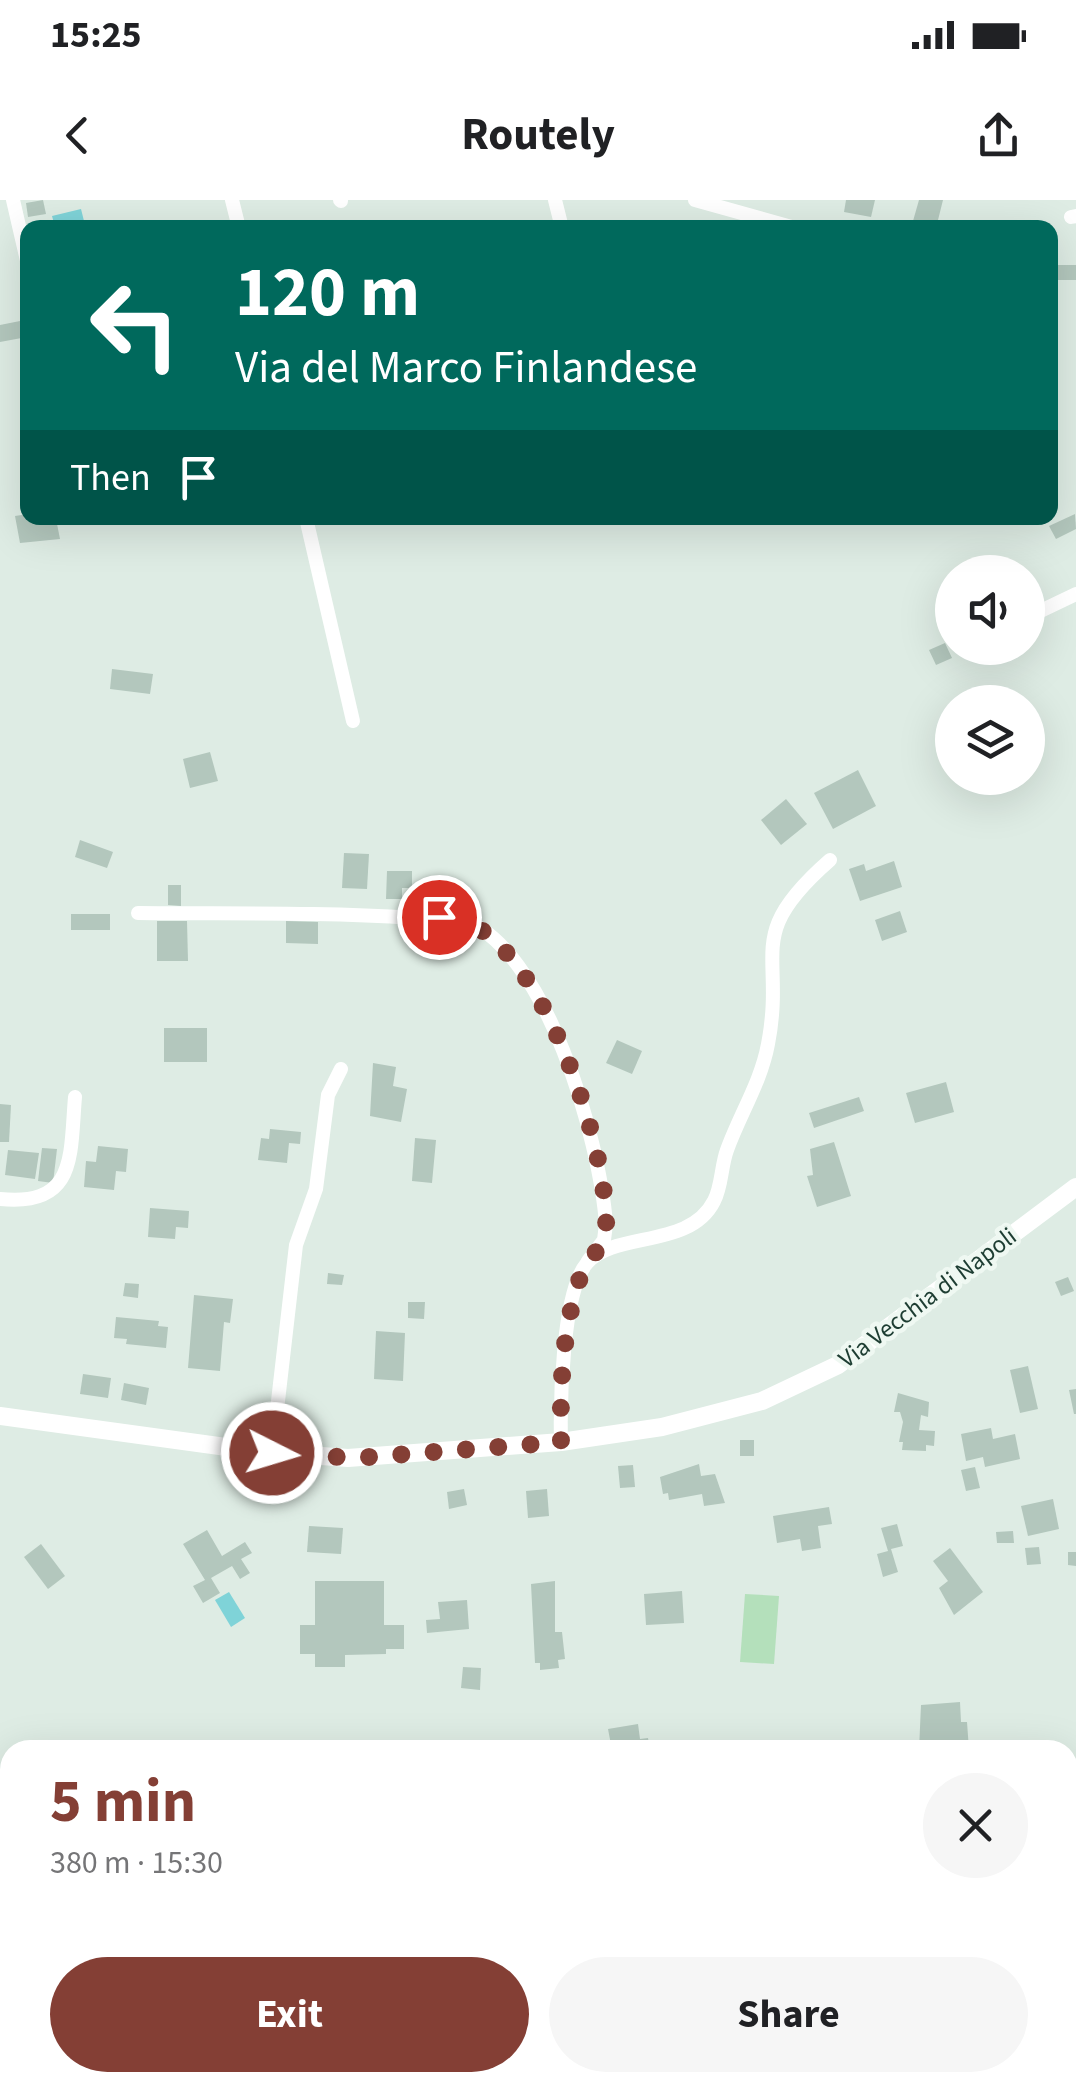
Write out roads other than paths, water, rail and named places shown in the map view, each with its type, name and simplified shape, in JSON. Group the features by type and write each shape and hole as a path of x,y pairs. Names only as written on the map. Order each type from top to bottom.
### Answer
{"street":[{"path":"13,200 20,230"},
{"path":"695,200 766,220"},
{"path":"308,525 353,721"},
{"path":"1045,608 1076,594"},
{"path":"588,1261 680,1230 710,1208 726,1152 766,1052 771,951 778,919 794,892 830,860"},
{"path":"138,913 330,911 451,917 484,933 513,960 535,994 582,1101 606,1224 604,1240 580,1276 564,1347 561,1442"},
{"path":"272,1453 296,1245 316,1188 328,1095 340,1069"},
{"path":"0,1200 38,1199 61,1182 69,1159 75,1096"},
{"name":"Via Vecchia di Napoli","path":"0,1416 272,1453 356,1458 561,1442 662,1427 794,1388 857,1354 1076,1186"}],"water":[{"path":"81,209 84,220 53,220 52,216"},
{"path":"229,1592 245,1618 231,1627 215,1600"}]}
